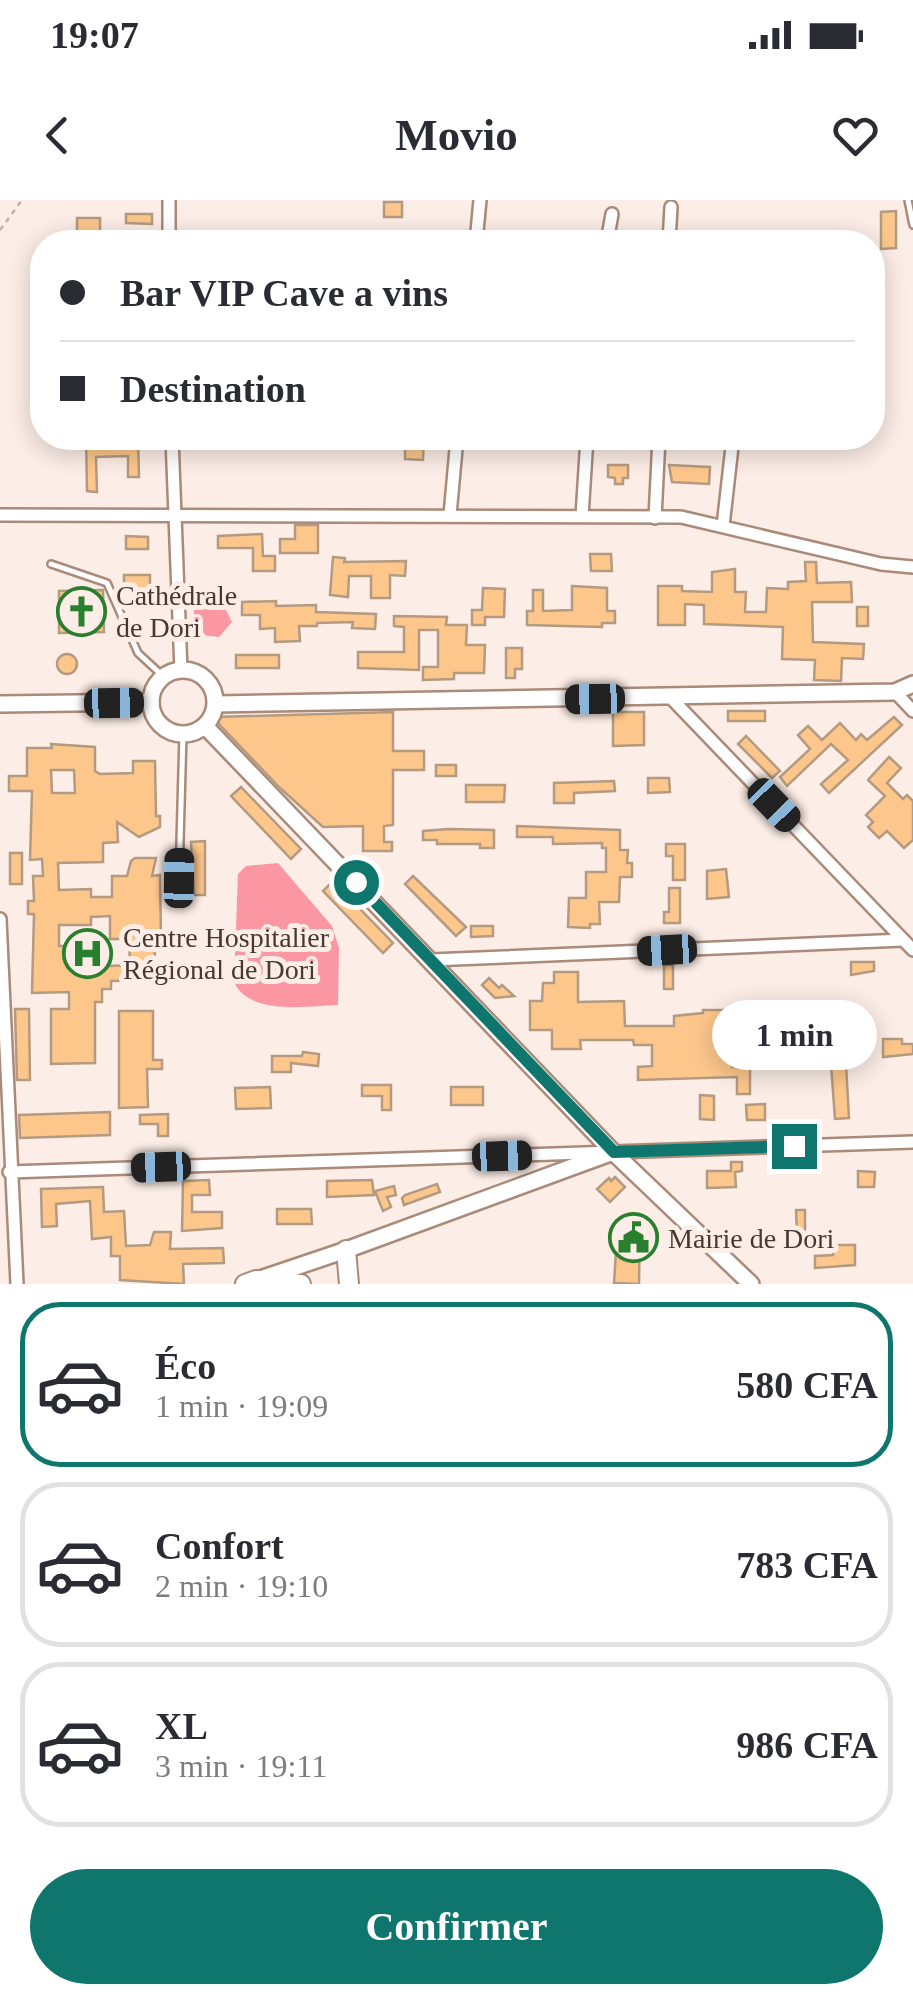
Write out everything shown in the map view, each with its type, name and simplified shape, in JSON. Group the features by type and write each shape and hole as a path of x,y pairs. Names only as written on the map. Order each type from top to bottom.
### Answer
{"main road":[{"path":"181,671 202,676 210,684 216,704 205,726 183,734 160,725 152,702 153,693 164,678 181,671"},
{"path":"216,704 895,692 913,684"},
{"path":"0,704 152,702"},
{"path":"205,726 614,1152 750,1284"},
{"path":"251,1282 614,1152"},
{"path":"346,1250 349,1284"},
{"path":"251,1282 301,1284"}],"street":[{"path":"169,200 170,230"},
{"path":"477,230 480,200"},
{"path":"670,230 671,208"},
{"path":"609,230 612,214"},
{"path":"172,450 181,671"},
{"path":"450,514 456,450"},
{"path":"582,516 586,450"},
{"path":"654,518 658,450"},
{"path":"723,526 732,450"},
{"path":"0,515 682,518 880,564 913,567"},
{"path":"895,692 913,711"},
{"path":"671,698 913,950"},
{"path":"0,919 17,1284"},
{"path":"431,960 902,940"},
{"path":"9,1172 913,1142"}],"lane":[{"path":"908,200 913,225"},
{"path":"51,564 108,583 138,653 164,678"},
{"path":"179,878 183,734"}],"path":[{"path":"0,230 22,200"}],"shaded area":[{"path":"220,598 232,622 219,637 194,634 194,603"},
{"path":"278,863 332,926 339,948 338,1005 266,1004 252,1000 234,982 238,874 246,866"}],"building":[{"path":"384,202 402,202 402,217 384,217"},
{"path":"896,211 896,248 885,249 881,212"},
{"path":"126,214 152,214 152,224 126,223"},
{"path":"77,218 100,218 100,230 77,230"},
{"path":"86,450 138,450 139,477 128,477 128,456 96,457 97,492 87,491"},
{"path":"405,450 423,450 423,460 405,459"},
{"path":"608,465 628,465 628,478 623,478 623,484 615,484 615,478 608,477"},
{"path":"669,465 710,467 709,484 672,482"},
{"path":"295,525 318,525 318,553 280,553 280,539 295,539"},
{"path":"262,534 263,556 275,556 275,571 253,571 253,548 218,548 218,536"},
{"path":"126,536 148,537 148,549 126,549"},
{"path":"590,554 611,554 612,571 591,571"},
{"path":"333,557 345,558 344,562 406,561 405,576 390,575 390,598 371,598 371,576 349,576 348,597 330,595"},
{"path":"805,562 816,562 817,583 851,582 852,602 812,602 813,642 864,644 863,659 842,658 841,681 814,680 815,660 782,659 783,627 704,624 704,605 685,604 685,625 658,625 658,586 712,592 712,572 735,569 735,592 746,592 745,612 766,612 767,588 788,589 788,582 806,581"},
{"path":"124,575 150,575 150,591 124,591"},
{"path":"572,586 607,588 607,611 615,611 615,623 602,623 602,627 527,625 527,611 533,611 533,590 543,590 543,611 572,610"},
{"path":"483,588 505,589 504,617 485,617 485,625 472,625 472,610 482,610"},
{"name":"Cathédrale de Dori","path":"103,590 104,632 59,633 59,591"},
{"path":"276,601 276,606 316,605 316,612 376,614 375,629 352,628 353,622 317,623 299,626 300,641 275,642 275,628 260,629 260,615 242,615 242,602"},
{"path":"857,607 868,607 868,626 857,626"},
{"path":"394,616 447,617 446,625 467,625 466,645 485,645 484,673 454,673 454,679 423,680 423,667 438,667 438,630 419,630 419,670 358,668 358,652 404,652 404,627 394,626"},
{"path":"506,648 522,648 522,669 515,669 515,678 506,678"},
{"path":"67,654 77,664 67,674 57,664"},
{"path":"236,655 279,655 279,668 236,668"},
{"path":"728,711 765,711 765,721 728,721"},
{"path":"393,712 393,751 424,751 424,770 393,770 393,825 384,826 384,842 392,842 392,851 363,851 363,826 323,827 216,721 216,717"},
{"path":"613,712 644,712 644,745 613,746"},
{"path":"894,717 902,725 829,793 821,784 848,760 831,744 787,786 780,777 810,749 798,735 808,726 822,740 840,723 856,740 861,734 867,740"},
{"path":"746,736 780,771 772,778 738,744"},
{"path":"51,744 95,747 95,771 100,774 133,773 133,761 155,761 156,816 160,816 160,827 139,837 117,822 118,842 103,843 103,862 58,863 59,890 91,889 91,897 112,897 112,876 127,876 135,858 156,858 152,876 160,875 161,938 154,938 150,980 111,981 111,989 102,989 102,1002 95,1002 95,1063 51,1064 51,1009 69,1009 69,992 32,993 34,914 28,914 28,901 34,901 33,876 43,876 42,859 30,860 32,791 9,791 9,776 27,776 27,748 52,748","holes":["51,770 74,770 75,793 52,793","110,916 110,939 129,939 130,965 110,966 110,956 99,956 99,946 59,946 59,925 91,925 91,917"]},
{"path":"889,757 901,768 887,783 903,799 907,795 913,801 913,840 904,848 887,831 879,838 868,827 873,822 866,815 885,796 868,780"},
{"path":"436,765 456,765 456,776 436,776"},
{"path":"648,778 669,778 670,792 648,793"},
{"path":"614,781 615,791 574,793 574,803 554,803 554,783"},
{"path":"466,785 505,785 504,802 466,802"},
{"path":"241,787 301,849 291,859 231,796"},
{"path":"517,826 620,830 620,850 628,850 632,877 620,877 619,902 599,902 600,924 590,924 590,928 568,927 569,898 586,898 586,872 606,872 606,848 602,848 602,843 553,844 553,837 517,837"},
{"path":"494,830 494,848 423,840 423,831"},
{"path":"205,841 205,895 194,895 191,842"},
{"path":"666,844 685,844 685,880 673,880 673,856 666,856"},
{"path":"10,853 22,853 22,884 10,884"},
{"path":"726,869 729,897 707,899 707,871"},
{"path":"413,876 466,927 456,936 405,884"},
{"path":"333,881 393,943 383,953 323,891"},
{"path":"669,888 680,888 680,923 664,923 664,912 669,912"},
{"path":"471,926 493,926 493,936 471,937"},
{"path":"851,962 874,962 874,971 851,975"},
{"path":"664,965 673,965 673,989 664,989"},
{"path":"554,972 578,972 578,1002 624,1001 625,1026 674,1026 674,1016 727,1010 727,1032 733,1032 732,1067 750,1067 750,1094 737,1094 737,1077 638,1080 638,1067 652,1066 652,1045 634,1045 633,1040 580,1040 581,1049 552,1049 552,1030 530,1030 530,1001 542,1001 543,983 554,983"},
{"path":"489,978 514,996 495,998 482,985"},
{"path":"15,1009 29,1009 30,1080 17,1080"},
{"path":"782,1010 799,1010 837,1049 837,1058 826,1058 826,1047 815,1057 794,1034 770,1056 754,1040"},
{"path":"119,1011 153,1011 153,1060 162,1060 162,1069 147,1069 148,1107 119,1108"},
{"path":"850,1023 870,1027 871,1037 850,1037"},
{"path":"883,1039 902,1039 902,1044 913,1044 913,1054 883,1057"},
{"path":"303,1052 319,1054 318,1066 291,1063 291,1072 272,1072 272,1056 302,1056"},
{"path":"831,1064 846,1064 849,1118 835,1119"},
{"path":"362,1085 391,1085 391,1110 382,1110 382,1096 362,1096"},
{"path":"270,1087 271,1108 236,1109 235,1088"},
{"path":"451,1087 483,1087 483,1105 451,1105"},
{"path":"700,1095 714,1096 714,1120 700,1119"},
{"path":"765,1104 765,1120 747,1120 746,1105"},
{"path":"110,1112 110,1135 20,1138 19,1115"},
{"path":"168,1114 168,1136 158,1136 158,1124 140,1124 140,1115"},
{"path":"731,1162 742,1162 742,1171 735,1172 736,1187 707,1188 707,1171 731,1171"},
{"path":"858,1171 875,1172 874,1187 858,1187"},
{"path":"615,1177 625,1187 610,1202 597,1189"},
{"path":"209,1180 210,1195 192,1195 192,1212 222,1212 222,1228 182,1231 183,1181"},
{"path":"372,1180 374,1195 327,1197 327,1181"},
{"path":"437,1184 440,1192 404,1205 405,1195"},
{"path":"394,1186 396,1195 387,1197 391,1207 383,1211 375,1191"},
{"path":"103,1187 104,1212 124,1211 126,1246 150,1245 154,1232 171,1232 170,1249 223,1248 224,1263 183,1264 184,1284 120,1280 120,1256 111,1256 111,1237 92,1239 90,1201 56,1204 57,1226 42,1227 41,1189"},
{"path":"277,1209 311,1209 312,1224 277,1224"},
{"path":"796,1210 805,1210 805,1233 797,1233"},
{"path":"618,1220 640,1224 639,1284 614,1283"},
{"path":"833,1245 855,1245 855,1265 815,1268 815,1256 833,1255"}],"place":[{"name":"Cathédrale de Dori","path":"81,611"},
{"name":"Centre Hospitalier Régional de Dori","path":"88,953"},
{"name":"Mairie de Dori","path":"633,1238"}],"route":[{"path":"356,882 614,1152 794,1146"}]}
